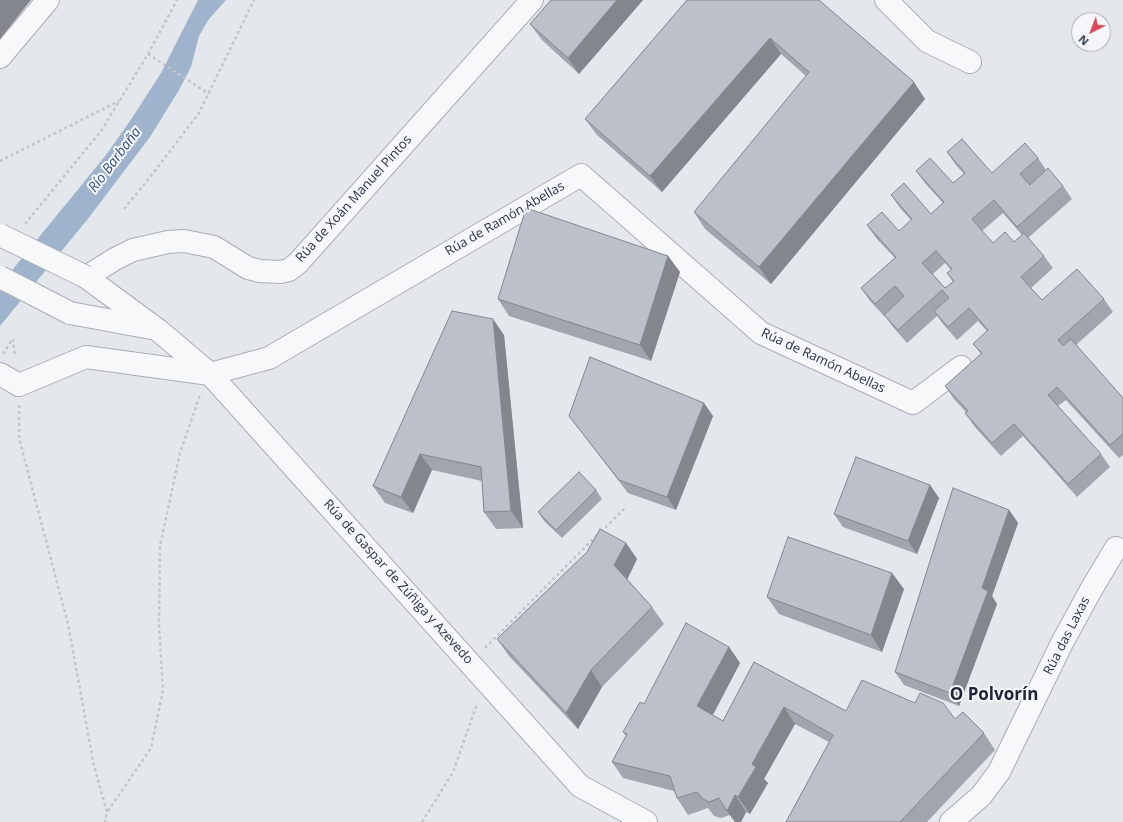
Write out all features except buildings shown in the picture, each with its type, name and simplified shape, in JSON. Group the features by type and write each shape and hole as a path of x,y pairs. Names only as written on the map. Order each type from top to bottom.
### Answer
{"street":[{"path":"0,57 48,0"},
{"name":"Rúa de Xoán Manuel Pintos","path":"86,278 115,259 133,250 156,244 184,241 214,247 248,268 260,271 280,272 289,270 314,245 532,0"},
{"path":"886,0 927,41 970,62"},
{"name":"Rúa de Ramón Abellas","path":"19,385 86,357 210,374 269,358 581,175 761,333 913,403 961,367"},
{"name":"Rúa de Gaspar de Zúñiga y Azevedo","path":"0,235 86,278 158,330 210,374 580,786 646,822"},
{"path":"0,277 70,313 158,330"},
{"path":"0,374 19,385"},
{"name":"Rúa das Laxas","path":"952,822 981,796 999,772 1062,643 1116,548"}],"path":[{"path":"23,226 101,131 148,54 178,0"},
{"path":"124,209 194,119 209,94 254,0"},
{"path":"148,54 209,94"},
{"path":"0,161 119,101"},
{"path":"0,357 12,339"},
{"path":"105,822 107,812 151,748 163,690 159,626 160,546 180,453 196,402 210,374"},
{"path":"19,385 19,438 68,624 94,766 107,812"},
{"path":"470,662 626,507"},
{"path":"422,822 453,772 485,681"}],"water":[{"name":"Río Barbaña","path":"198,0 226,0 209,19 199,36 191,67 179,90 150,137 87,220 0,326 0,285 106,155 132,118 161,73"}],"district":[{"name":"O Polvorín","path":"994,695"}]}
